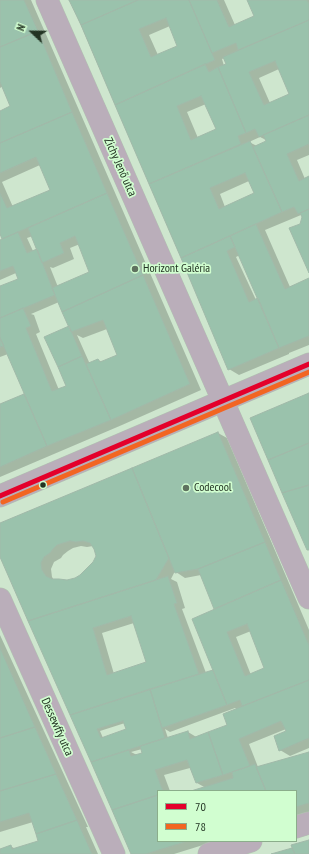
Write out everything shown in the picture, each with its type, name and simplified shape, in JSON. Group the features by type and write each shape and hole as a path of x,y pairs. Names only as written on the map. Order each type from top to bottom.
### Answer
{"street":[{"name":"Zichy Jenő utca","path":"47,0 224,401 309,598"},
{"path":"0,496 309,364"},
{"name":"Dessewffy utca","path":"0,599 114,854"},
{"path":"297,827 309,823"},
{"path":"209,854 248,842"}],"building":[{"path":"0,0 24,0 38,31 0,47"},
{"path":"69,0 138,0 81,25"},
{"path":"138,0 189,0 215,60 115,105 81,25","holes":["166,18 177,46 151,57 139,29"]},
{"path":"189,0 217,0 229,27 254,16 247,0 307,0 309,4 309,20 238,50 236,43 212,53"},
{"path":"309,20 309,115 259,137 255,129 246,133 218,67 226,64 223,57","holes":["275,61 289,94 264,105 249,72"]},
{"path":"38,31 72,112 0,143 0,111 10,106 0,82 0,47"},
{"path":"205,64 209,72 218,67 246,133 238,136 241,144 149,184 115,105","holes":["201,96 216,129 191,140 177,106"]},
{"path":"72,112 107,193 2,239 0,234 0,193 7,208 50,190 36,157 0,173 0,143"},
{"path":"309,115 309,144 287,154 299,181 309,176 309,209 298,214 294,207 282,212 253,147 266,141 263,135"},
{"path":"250,141 282,212 181,258 149,184","holes":["245,173 254,193 219,209 210,188"]},
{"path":"107,193 143,275 62,312 52,288 89,272 75,236 60,243 64,253 42,263 28,228"},
{"path":"309,209 309,273 289,228 300,224 302,217 300,213"},
{"path":"256,224 285,289 309,278 309,336 279,348 230,236"},
{"path":"18,232 27,253 37,249 55,295 0,318 0,286 18,279 13,266 0,271 0,240"},
{"path":"230,236 235,247 227,251 249,302 258,298 279,348 228,370 181,258"},
{"path":"143,275 190,384 111,420 86,364 98,359 100,362 117,355 103,320 71,332 62,312"},
{"path":"23,308 31,326 26,328 52,391 66,386 58,367 82,356 111,420 47,446 0,338 0,318"},
{"path":"69,326 82,356 58,367 44,337"},
{"path":"0,338 4,346 0,347"},
{"path":"309,393 309,443 268,460 250,418"},
{"path":"24,394 47,446 0,467 0,404"},
{"path":"218,432 265,542 198,569 175,573 132,468"},
{"path":"309,443 309,485 282,493 268,460"},
{"path":"132,468 169,558 156,580 28,621 0,557 0,523","holes":["70,541 83,541 90,543 96,556 93,562 75,578 67,580 52,579 46,576 42,570 41,563 44,557 57,545"]},
{"path":"309,485 309,550 307,550 282,493"},
{"path":"265,542 281,580 214,609 198,569"},
{"path":"168,576 177,603 174,604 199,674 70,715 28,621","holes":["131,616 146,662 107,675 93,628"]},
{"path":"281,580 309,645 309,680 242,706 240,700 227,705 192,619","holes":["247,624 264,668 245,676 227,632"]},
{"path":"0,648 35,727 0,738"},
{"path":"213,670 227,705 162,728 150,689"},
{"path":"309,680 309,738 279,751 274,736 286,731 281,721 239,739 250,766 223,775 208,732 227,725 223,714"},
{"path":"150,689 165,738 91,762 70,715","holes":["123,721 126,729 101,738 97,729"]},
{"path":"35,727 56,774 0,791 0,738"},
{"path":"188,731 190,739 208,732 223,775 196,783 187,760 155,770 163,790 157,790 157,795 112,810 91,762 129,750 131,756 142,753 140,746"},
{"path":"309,752 309,803 297,807 297,790 266,790 256,767"},
{"path":"255,764 266,790 194,790 233,778 232,772"},
{"path":"56,774 77,820 36,834 29,813 0,822 0,791"},
{"path":"157,795 157,842 185,842 146,854 131,854 112,810"},
{"path":"77,820 92,854 0,854 0,849 11,845 12,849 38,841 36,834"},
{"path":"309,840 309,854 295,854 291,845"},
{"path":"292,848 295,854 271,854"}],"transit line":[{"name":"70","path":"0,496 309,364"},
{"name":"78","path":"3,502 309,372"}],"place":[{"name":"Horizont Galéria","path":"135,269"},
{"name":"Codecool","path":"186,488"}]}
